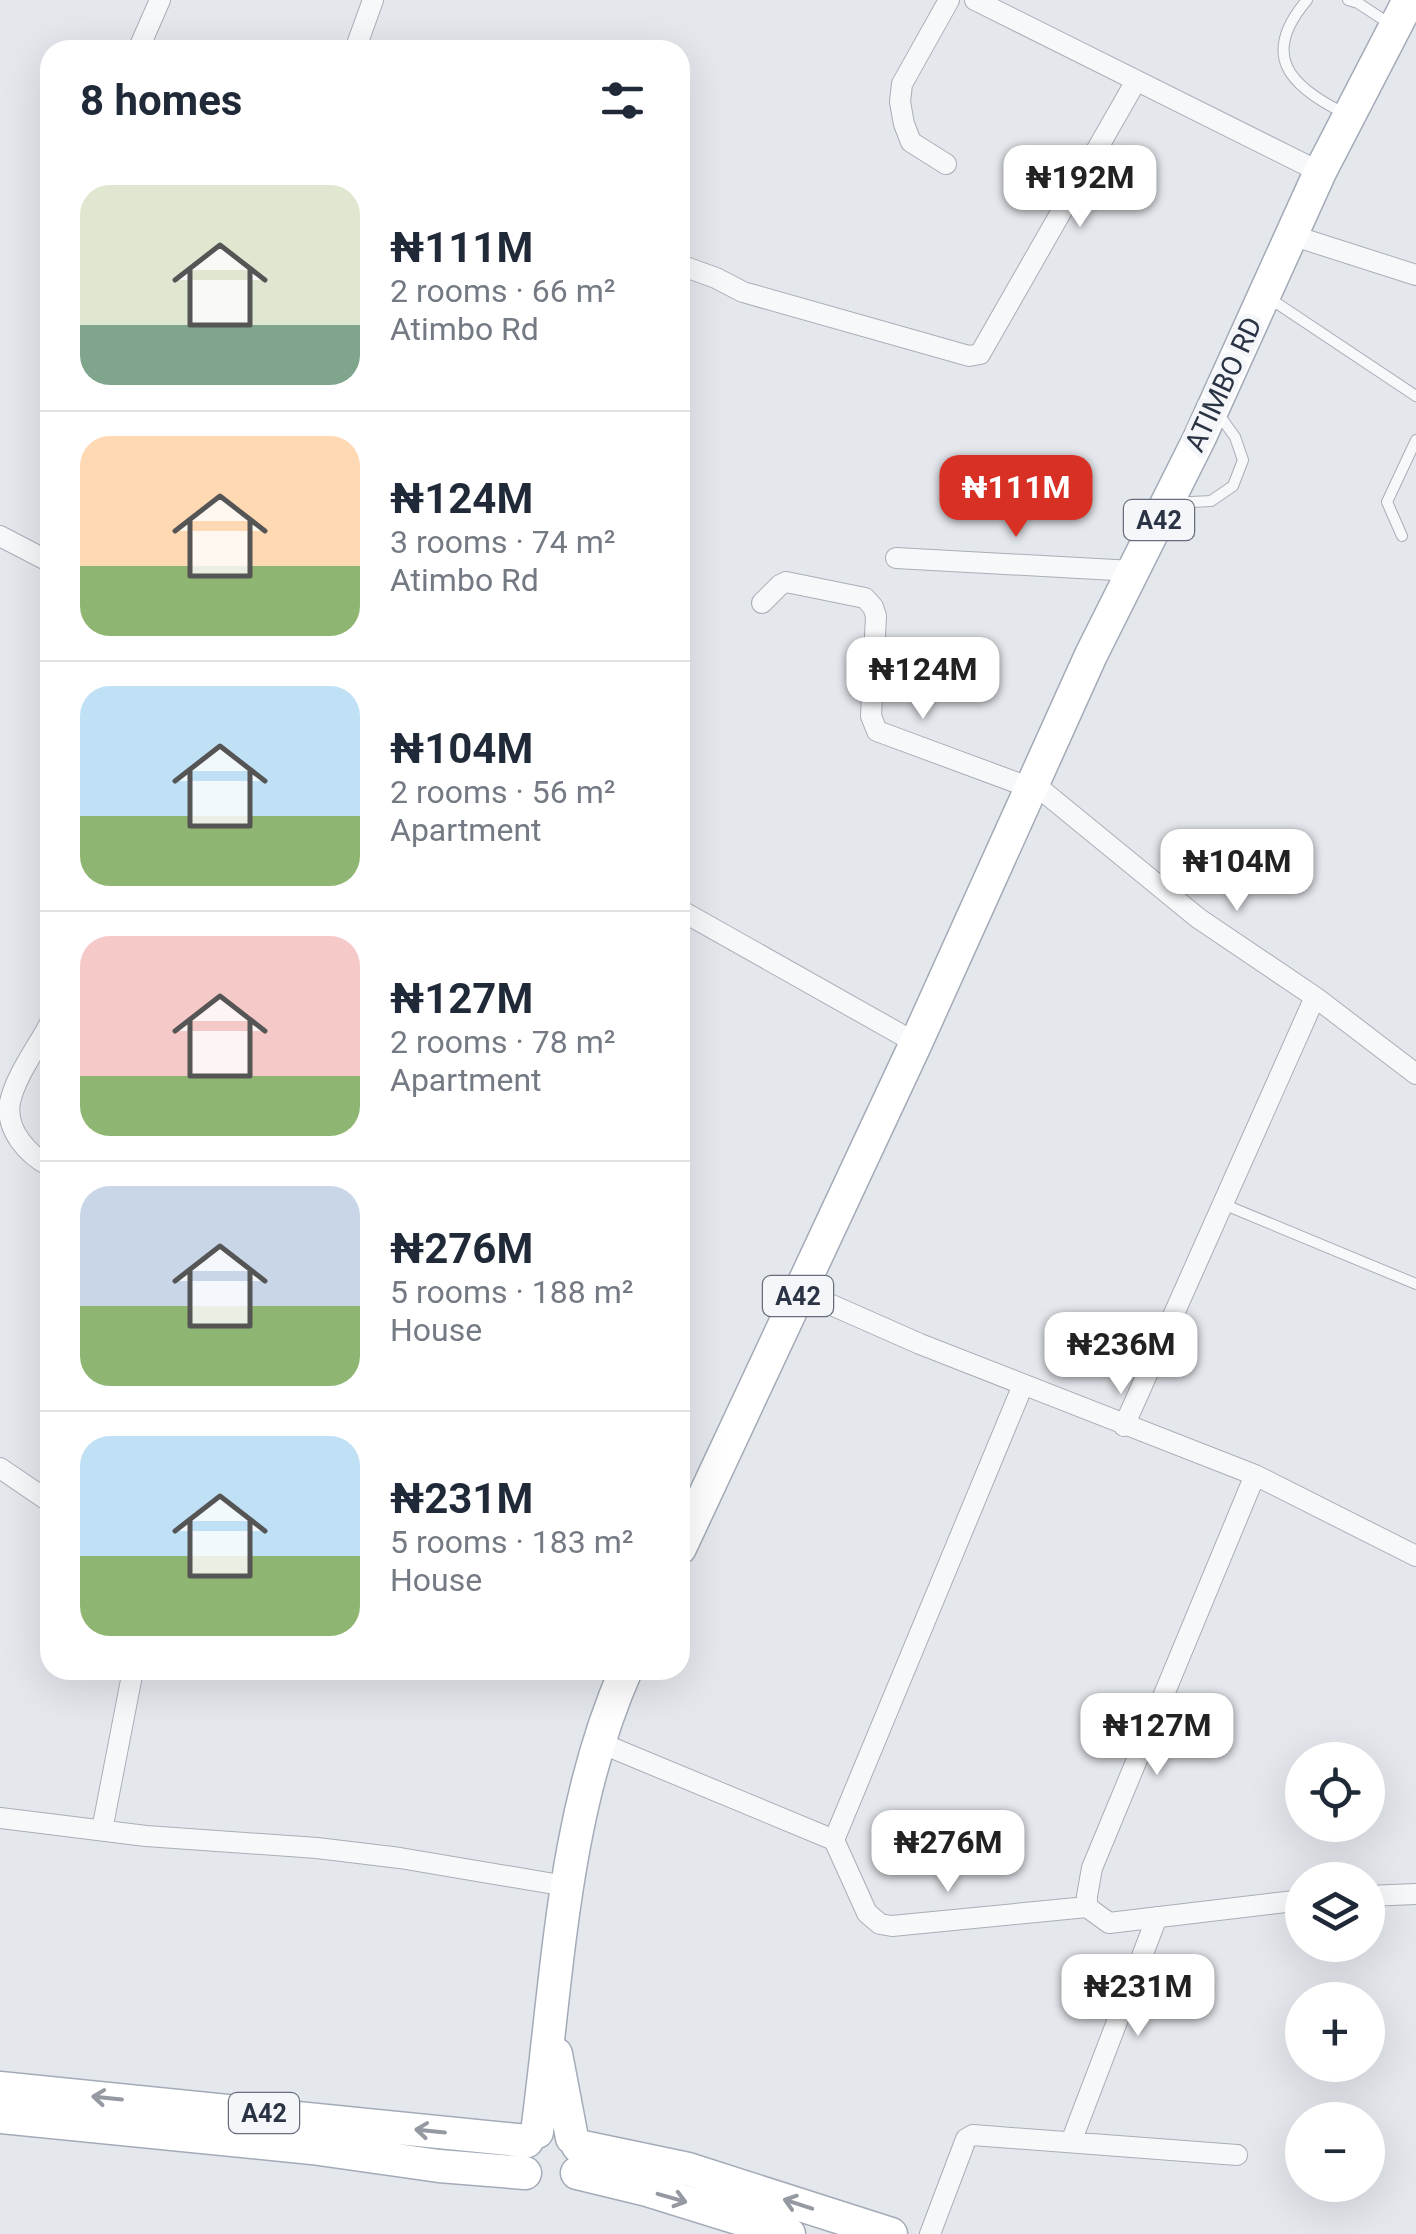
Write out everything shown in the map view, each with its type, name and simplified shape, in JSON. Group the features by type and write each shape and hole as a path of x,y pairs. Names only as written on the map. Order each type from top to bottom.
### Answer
{"main road":[{"name":"ATIMBO RD","path":"916,1043 1092,655 1214,406 1320,172 1402,14"},
{"name":"A42","path":"690,1509 800,1291 916,1043"},
{"path":"530,2149 551,2026 566,1886 598,1742 617,1680"},
{"path":"551,2026 576,2152"},
{"name":"A42","path":"0,2088 530,2149"},
{"name":"A42","path":"0,2117 312,2148 439,2166 530,2149 556,2130 576,2152 662,2195 789,2234"},
{"name":"A42","path":"530,2149 534,2184 551,2189 568,2184 576,2152"},
{"name":"A42","path":"576,2152 688,2169 890,2234"}],"street":[{"path":"142,40 160,0"},
{"path":"359,40 373,0"},
{"path":"946,164 911,142 900,102 902,84 949,0"},
{"path":"975,0 1320,172"},
{"path":"690,269 743,292 969,356 980,354 1136,81"},
{"path":"1291,235 1416,275"},
{"path":"1,540 40,558"},
{"path":"896,558 1133,571"},
{"path":"762,603 786,582 865,598 876,616 872,716 877,730 1032,786 1198,918 1316,997 1416,1074"},
{"path":"690,916 916,1043"},
{"path":"1124,1426 1316,997"},
{"path":"40,1042 10,1104 13,1128 25,1148 40,1161"},
{"path":"800,1291 920,1344 1255,1476 1416,1556"},
{"path":"834,1840 1022,1384"},
{"path":"0,1468 40,1495"},
{"path":"1087,1907 1092,1868 1255,1476"},
{"path":"102,1830 131,1680"},
{"path":"598,1742 834,1840 867,1913 880,1924 1087,1907 1109,1923 1285,1902"},
{"path":"0,1818 317,1848 566,1886"},
{"path":"1385,1895 1416,1894"},
{"path":"1072,2142 1157,1918"},
{"path":"930,2234 968,2136 1237,2155"}],"lane":[{"path":"1307,0 1290,28 1284,61 1303,89 1349,116"},
{"path":"1348,0 1402,14"},
{"path":"1264,294 1416,396"},
{"path":"1167,503 1211,501 1233,486 1243,460 1235,437 1214,406"},
{"path":"1402,536 1387,502 1416,440"},
{"path":"1223,1204 1416,1284"}]}
